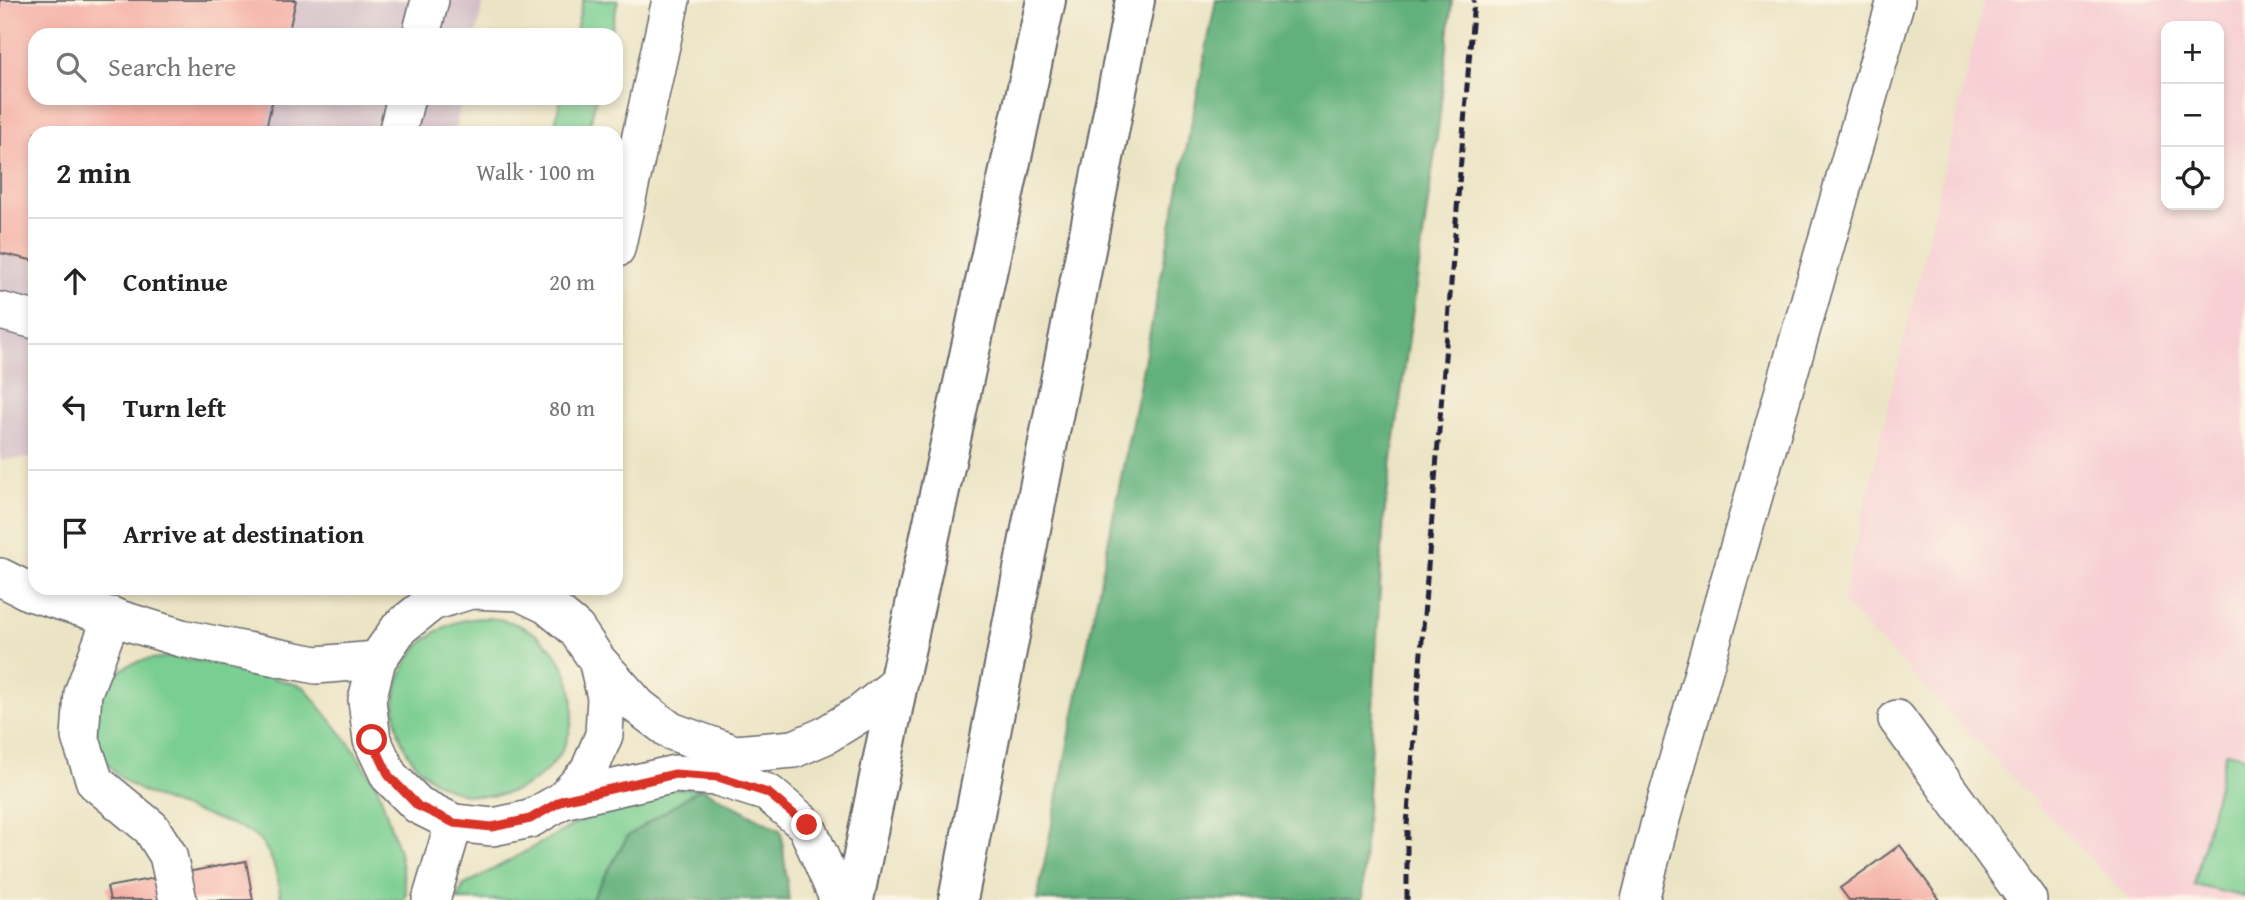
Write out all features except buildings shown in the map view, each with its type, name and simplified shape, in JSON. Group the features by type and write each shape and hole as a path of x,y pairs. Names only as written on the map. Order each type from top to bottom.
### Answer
{"highway":[{"path":"854,900 1046,0"},
{"path":"958,900 1135,0"}],"street":[{"path":"423,28 430,0"},
{"path":"623,216 671,0"},
{"path":"1640,900 1896,0"},
{"path":"399,126 404,105"},
{"path":"0,311 28,318"},
{"path":"0,577 28,591"},
{"path":"40,595 181,638 316,665 377,660"},
{"path":"455,595 432,602 400,627 377,660 368,700 372,740 389,776 418,806 454,823 492,827 530,819 563,800 675,774 718,777 768,793 807,825 839,900"},
{"path":"530,595 576,628 597,660 639,707 671,731 735,754 794,749 824,736 861,713 898,684"},
{"path":"112,616 83,693 80,737 95,782 151,828 168,855 178,900"},
{"path":"563,800 589,771 604,735 606,697 597,660"},
{"path":"1897,719 2028,900"},
{"path":"431,900 454,823"}],"shaded area":[{"path":"0,0 484,0 478,28 28,28 28,105 460,105 456,126 28,126 28,458 0,460"},
{"path":"1984,0 2245,0 2245,900 2130,900 1842,602"}],"green space":[{"path":"583,0 618,0 612,28 577,28"},
{"path":"1216,0 1452,0 1439,123 1384,516 1362,900 1037,900"},
{"path":"559,105 594,105 590,126 555,126"},
{"path":"484,618 518,624 547,644 567,673 573,707 567,741 547,770 518,790 484,796 450,790 421,770 401,741 395,707 401,673 421,644 450,624"},
{"path":"170,657 230,665 304,687 352,747 378,788 399,852 406,892 404,900 281,900 277,874 271,858 253,834 154,797 119,776 101,752 97,739 97,710 102,696 109,683 130,664"},
{"path":"2226,752 2245,756 2245,897 2194,885"},
{"path":"701,788 628,836 591,900 457,900 463,886 606,807 669,789"},
{"path":"701,788 781,831 789,900 591,900 628,836"}],"railway":[{"path":"1407,900 1407,825 1474,0"}],"route":[{"path":"372,740 389,776 418,806 454,823 492,827 530,819 563,800 675,774 718,777 768,793 807,825"}]}
